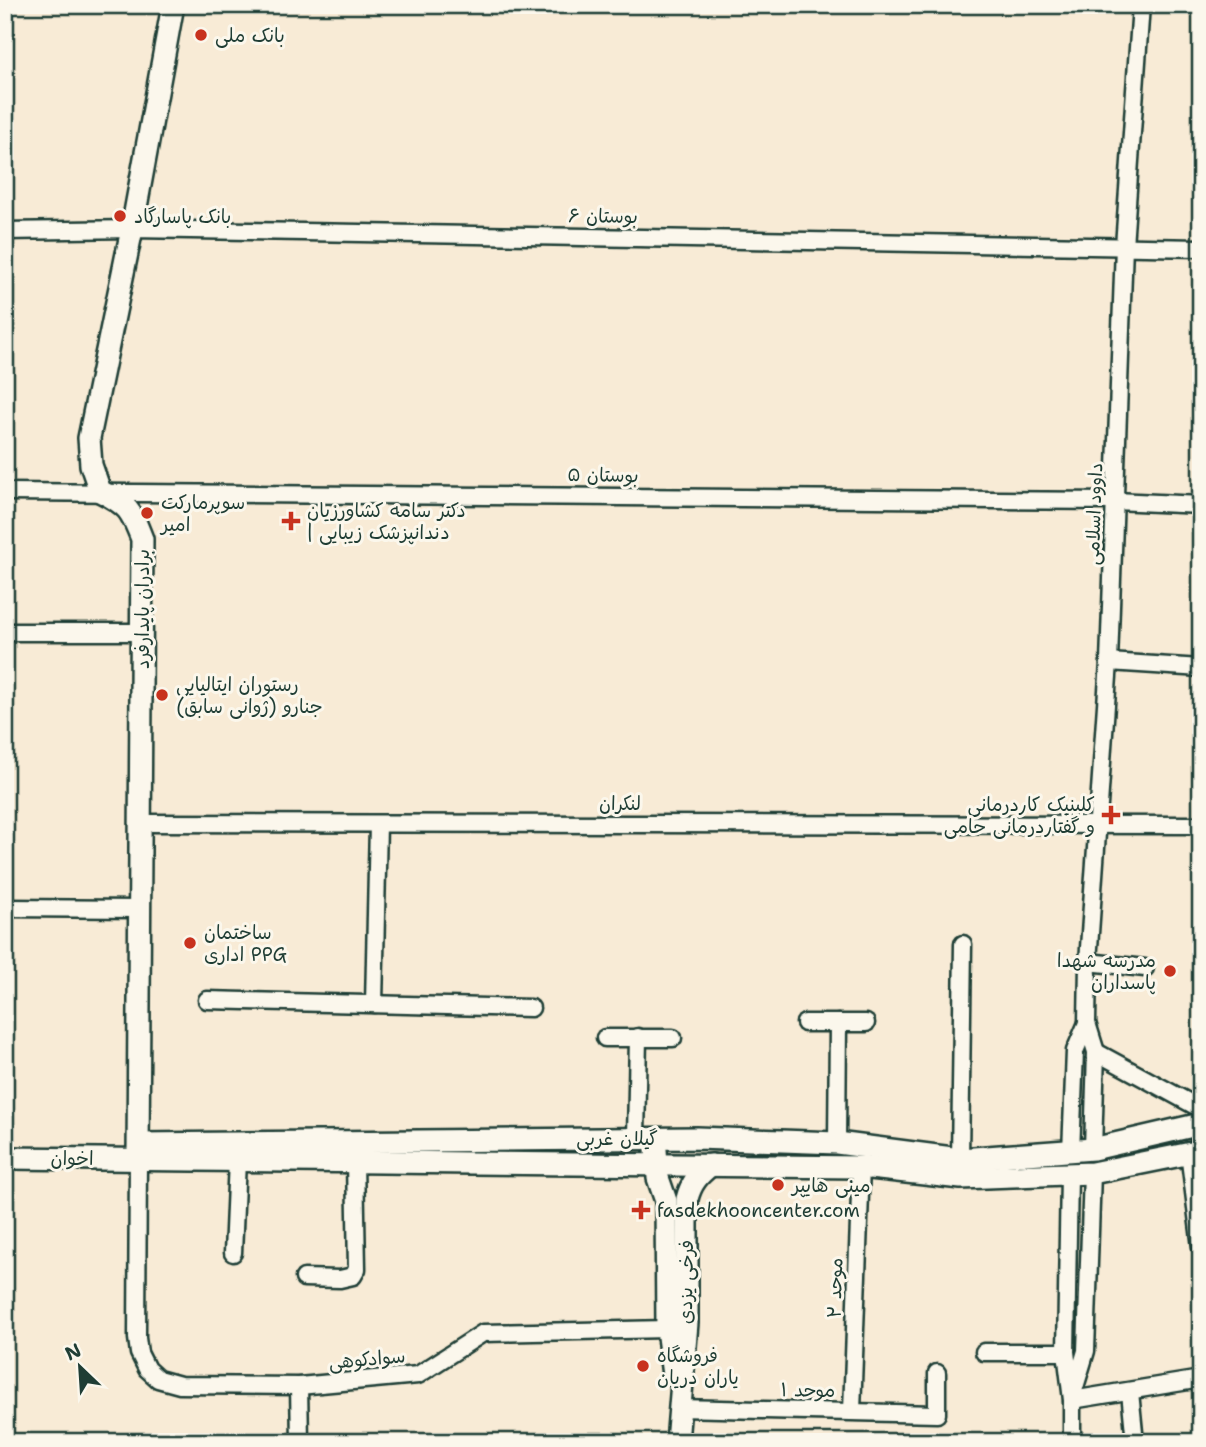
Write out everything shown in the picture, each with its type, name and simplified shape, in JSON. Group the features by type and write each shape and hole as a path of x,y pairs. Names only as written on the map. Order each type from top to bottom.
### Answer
{"main road":[{"path":"100,491 91,466 89,438 132,229 173,5"},
{"name":"برادران پایدارفرد","path":"100,491 122,502 133,516 142,539 139,1151"},
{"name":"گیلان غربی","path":"139,1151 697,1138 837,1143 960,1159 1093,1149 1201,1124"},
{"name":"فرخی یزدی","path":"646,1138 666,1201 667,1329 678,1408"},
{"path":"697,1138 704,1165"},
{"path":"1091,1173 1093,1149"},
{"name":"گیلان غربی","path":"139,1151 237,1160 861,1167 961,1178 1091,1173 1195,1152"},
{"name":"اخوان","path":"5,1158 139,1151"},
{"path":"1069,1174 1071,1152"},
{"name":"فرخی یزدی","path":"677,1442 687,1323 687,1199 691,1185 704,1165"}],"street":[{"name":"داوود اسلامی","path":"1093,1149 1096,1052 1087,1023 1088,962 1109,662 1124,246 1141,5"},
{"name":"بوستان ۶","path":"5,231 132,229 1201,248"},
{"name":"بوستان ۵","path":"5,492 1115,501 1201,505"},
{"path":"5,632 143,632"},
{"path":"1109,662 1201,668"},
{"name":"لنکران","path":"141,823 1201,825"},
{"path":"374,1004 378,824"},
{"path":"5,908 140,909"},
{"path":"960,1159 963,944"},
{"path":"1088,962 1145,968"},
{"path":"207,1000 531,1008"},
{"path":"805,1023 866,1023"},
{"path":"837,1143 838,1023"},
{"name":"داوود اسلامی","path":"1071,1152 1075,1051 1087,1023"},
{"path":"638,1037 646,1138"},
{"path":"605,1038 673,1038"},
{"path":"1096,1052 1201,1109"},
{"name":"سوادکوهی","path":"139,1151 137,1338 139,1353 147,1368 158,1379 180,1385 299,1386 418,1376 483,1333 667,1329"},
{"path":"1195,1152 1201,1247"},
{"path":"233,1253 237,1160"},
{"path":"303,1278 340,1279 353,1276 357,1269 355,1161"},
{"name":"موحد ۲","path":"852,1411 861,1167"},
{"path":"1072,1400 1086,1351 1091,1173"},
{"path":"1069,1174 1066,1352 1072,1400 1072,1442"},
{"path":"984,1352 1066,1352"},
{"name":"موحد ۱","path":"678,1408 937,1414 937,1373"},
{"path":"1072,1400 1201,1379"},
{"path":"299,1386 300,1442"},
{"path":"1130,1392 1135,1442"}],"place":[{"name":"بانک ملی","path":"201,35"},
{"name":"بانک پاسارگاد","path":"120,216"},
{"name":"سوپرمارکت امیر","path":"147,513"},
{"name":"دکتر سامه کشاورزیان | دندانپزشک زیبایی","path":"291,521"},
{"name":"رستوران ایتالیایی جنارو (ژوانی سابق)","path":"162,695"},
{"name":"کلینیک کاردرمانی و گفتاردرمانی حامی","path":"1111,815"},
{"name":"ساختمان اداری PPG","path":"190,943"},
{"name":"مدرسه شهدا پاسداران","path":"1170,971"},
{"name":"مینی هایپر","path":"778,1185"},
{"name":"fasdekhooncenter.com","path":"641,1210"},
{"name":"فروشگاه یاران دریان","path":"643,1366"}]}
